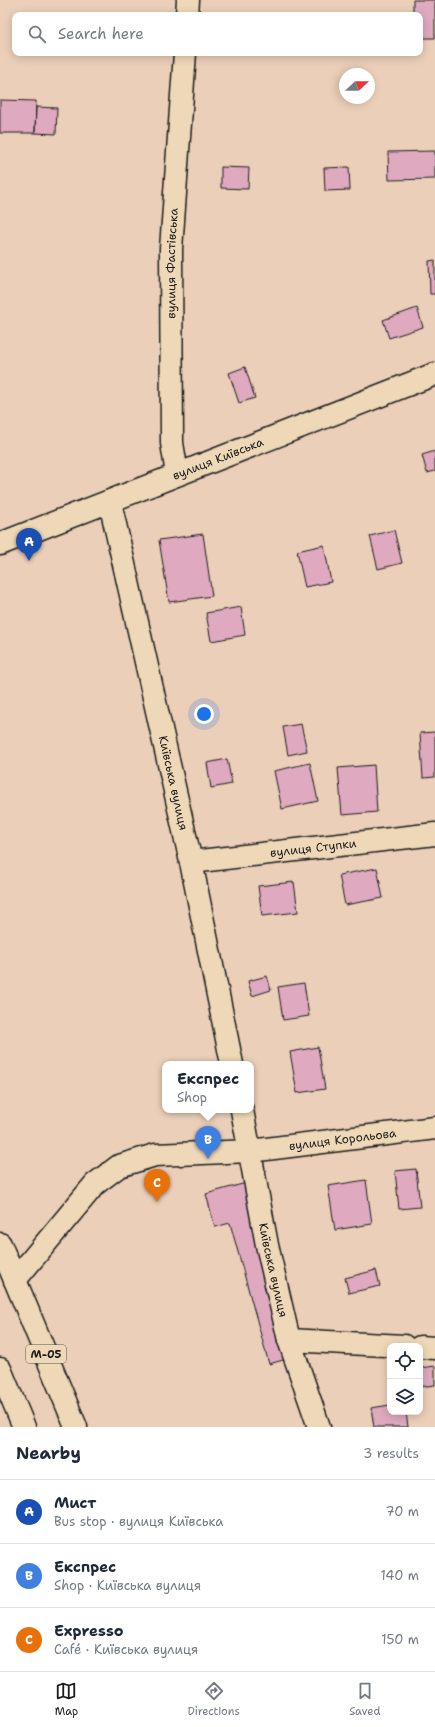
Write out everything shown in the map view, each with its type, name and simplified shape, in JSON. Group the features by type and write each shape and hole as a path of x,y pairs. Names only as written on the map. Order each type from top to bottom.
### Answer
{"main road":[{"path":"187,12 188,0"},
{"name":"вулиця Фастівська","path":"177,474 172,442 171,249 184,56"},
{"name":"вулиця Київська","path":"0,544 435,374"},
{"name":"Київська вулиця","path":"110,502 191,862 231,1061"},
{"name":"вулиця Ступки","path":"191,862 435,834"},
{"name":"Київська вулиця","path":"243,1113 267,1245 289,1340 319,1427"},
{"name":"вулиця Корольова","path":"15,1280 95,1184 119,1166 155,1155 250,1152 435,1128"},
{"name":"М-05","path":"0,1244 76,1427"},
{"path":"289,1340 387,1345"},
{"path":"423,1347 435,1348"},
{"path":"0,1369 24,1427"}],"building":[{"path":"413,0 435,0 435,38 423,38 423,12 413,12"},
{"path":"0,100 36,101 35,133 0,133"},
{"path":"36,107 57,108 56,134 35,133"},
{"path":"435,151 435,179 389,180 388,152"},
{"path":"221,167 249,168 248,189 221,188"},
{"path":"349,167 350,190 325,191 324,168"},
{"path":"435,260 435,294 430,294 429,261"},
{"path":"417,308 423,327 389,338 383,320"},
{"path":"245,367 255,398 239,403 229,373"},
{"path":"435,451 435,471 427,473 422,455"},
{"path":"394,530 402,563 378,569 370,536"},
{"path":"203,534 212,596 169,602 159,540"},
{"path":"324,545 331,582 305,587 297,551"},
{"path":"241,607 245,635 211,641 206,613"},
{"path":"301,724 307,751 288,755 283,727"},
{"path":"435,732 435,777 423,778 420,733"},
{"path":"227,759 232,784 211,788 207,763"},
{"path":"310,763 318,801 282,809 274,771"},
{"path":"374,765 377,812 342,815 338,768"},
{"path":"377,868 383,898 345,905 339,875"},
{"path":"294,882 298,912 262,916 258,886"},
{"path":"267,976 271,990 252,996 248,981"},
{"path":"304,983 309,1016 283,1020 278,987"},
{"path":"318,1047 325,1089 297,1093 290,1052"},
{"path":"416,1169 420,1207 399,1209 395,1171"},
{"path":"366,1180 372,1224 335,1230 328,1186"},
{"path":"246,1183 294,1357 269,1364 230,1223 215,1227 206,1194"},
{"path":"376,1270 380,1286 349,1293 345,1278"},
{"path":"435,1366 435,1385 423,1387 423,1368"},
{"path":"387,1405 387,1415 406,1415 408,1427 374,1427 371,1408"}],"place":[{"name":"Мист","path":"29,561"},
{"name":"Експрес","path":"208,1159"},
{"name":"Expresso","path":"157,1202"}]}
